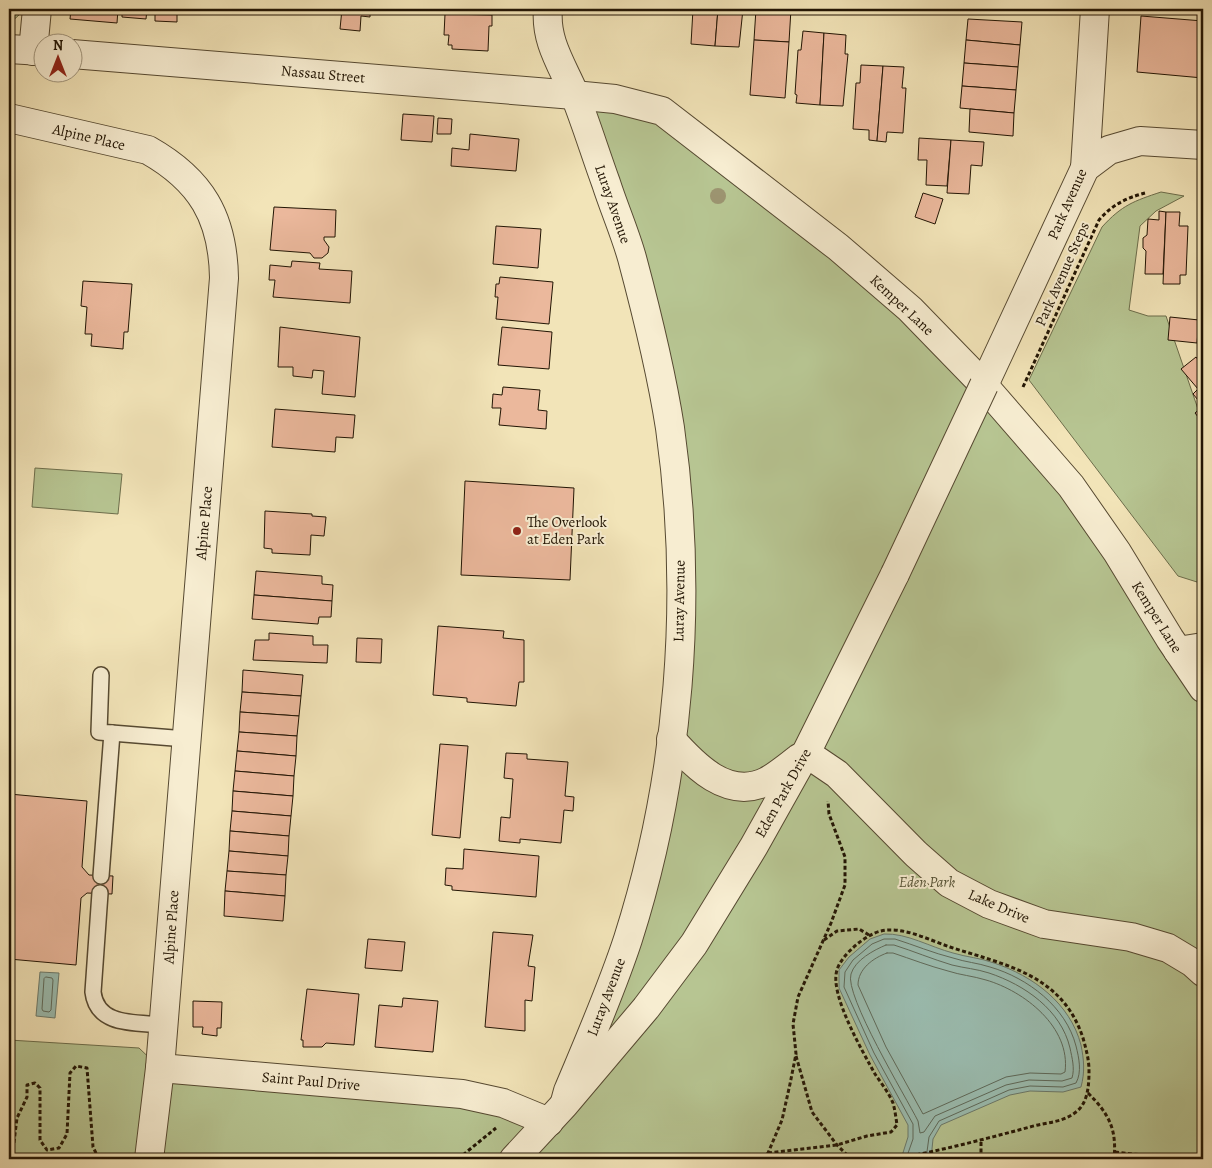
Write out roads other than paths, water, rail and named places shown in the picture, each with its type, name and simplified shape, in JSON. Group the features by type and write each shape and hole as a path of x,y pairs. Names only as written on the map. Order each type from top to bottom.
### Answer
{"street":[{"path":"28,50 37,9"},
{"path":"548,9 548,31 553,49 574,95"},
{"name":"Park Avenue","path":"984,384 1084,168 1095,9"},
{"name":"Nassau Street","path":"82,55 574,95"},
{"name":"Kemper Lane","path":"574,95 615,99 662,111 838,247 910,309 979,380 1071,486 1117,552 1190,649 1203,688"},
{"name":"Luray Avenue","path":"556,1114 598,1021 629,936 651,855 665,785 677,696 681,606 679,516 670,427 653,339 630,253 574,95"},
{"name":"Alpine Place","path":"9,118 148,150 167,161 185,175 200,192 216,222 224,255 224,278 160,1068"},
{"path":"1084,168 1110,150 1140,141 1203,145"},
{"name":"Eden Park Drive","path":"515,1159 646,1008 694,944 754,846 806,753 895,574 984,384"},
{"path":"671,739 691,761 709,776 726,784 747,787 766,781 806,753"},
{"name":"Lake Drive","path":"806,753 837,774 916,854 949,883 988,904 1044,924 1131,937 1168,948 1193,963 1203,972"},
{"path":"149,1159 160,1068"},
{"name":"Saint Paul Drive","path":"160,1068 462,1094 556,1114"}],"lane":[{"path":"101,674 99,732 186,739"},
{"path":"101,876 112,733"},
{"path":"100,894 93,992 94,1002 105,1016 116,1020 163,1025"}],"water":[{"path":"884,934 910,938 953,953 989,961 1022,975 1048,993 1059,1004 1076,1030 1081,1045 1083,1061 1081,1087 1063,1092 1030,1091 1010,1095 941,1125 933,1139 931,1159 901,1159 908,1137 908,1125 870,1055 839,988 839,970 849,957 870,939"},
{"path":"40,972 59,973 55,1018 36,1016"}],"place":[{"name":"The Overlook at Eden Park","path":"517,531"}],"park label":[{"name":"Eden Park","path":"927,882"}]}
